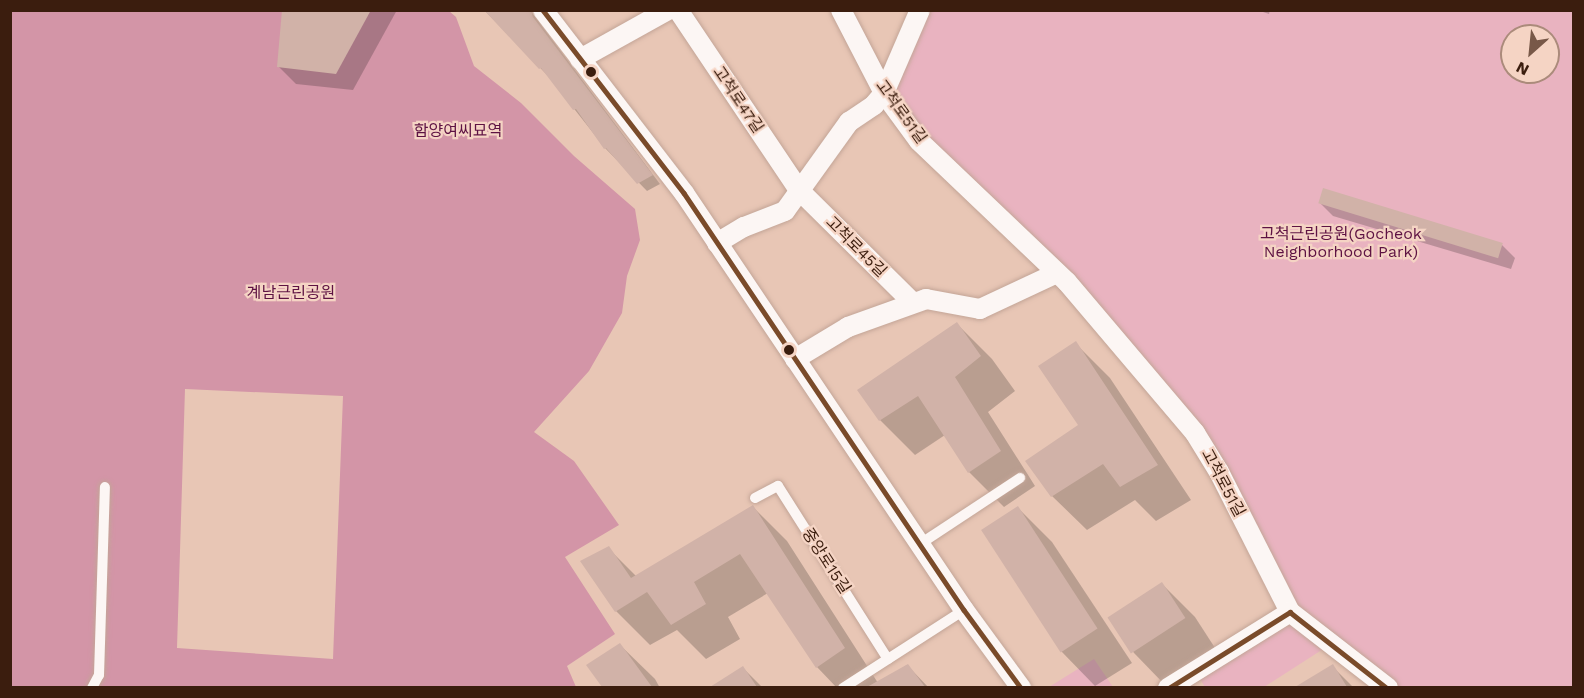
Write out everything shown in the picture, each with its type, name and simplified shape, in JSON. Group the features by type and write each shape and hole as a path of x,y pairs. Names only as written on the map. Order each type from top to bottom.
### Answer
{"street":[{"path":"543,10 684,193 964,610 1021,687"},
{"path":"580,59 668,10"},
{"name":"고척로47길","path":"678,10 799,190"},
{"name":"고척로51길","path":"841,10 884,93 919,141 1057,273 1195,433 1219,472 1290,612 1388,687"},
{"path":"717,243 744,227 785,211 849,122 874,105 884,93 920,10"},
{"name":"고척로45길","path":"799,190 913,303"},
{"path":"795,359 848,327 913,303 926,299 980,309 1057,273"},
{"path":"1168,687 1290,612"}],"lane":[{"path":"920,544 1020,478"},
{"name":"중앙로15길","path":"755,498 777,486 888,658"},
{"path":"92,687 99,675 105,487"},
{"path":"843,687 964,610"}],"green space":[{"name":"계남근린공원","path":"10,11 449,11 456,17 474,66 521,103 574,156 635,209 640,240 627,276 622,313 589,371 534,432 574,461 619,525 565,557 615,634 567,666 576,687 11,687","holes":["185,389 343,396 333,659 177,648"]},
{"name":"고척근린공원(Gocheok Neighborhood Park)","path":"920,11 1573,11 1573,687 1388,687 1331,644 1264,687 1205,687 1195,671 1290,612 1195,433 884,93"},
{"path":"1094,659 1113,687 1049,687"}],"building":[{"path":"282,10 371,10 336,74 277,67"},
{"path":"484,10 531,10 533,17 653,175 637,184 606,148 604,149 576,109 573,110 541,68 539,69"},
{"path":"1323,188 1503,243 1498,258 1318,203"},
{"path":"957,322 981,356 955,377 1001,451 968,473 918,396 879,421 857,390"},
{"path":"1076,341 1158,465 1120,487 1103,464 1051,497 1025,461 1078,425 1038,366"},
{"path":"753,505 845,648 816,668 740,554 694,582 706,604 671,625 647,592 615,612 580,561 609,546 631,578"},
{"path":"1018,506 1098,628 1061,652 981,530"},
{"path":"1162,582 1185,618 1131,653 1107,617"},
{"path":"620,643 652,687 602,687 586,665"},
{"path":"908,664 925,687 867,687"},
{"path":"1333,664 1347,687 1295,687"},
{"path":"743,666 757,687 710,687"}],"transit line":[{"path":"543,10 684,193 964,610 1021,688"},
{"path":"1169,688 1290,612 1387,688"}],"park label":[{"name":"함양여씨묘역","path":"458,131"}]}
